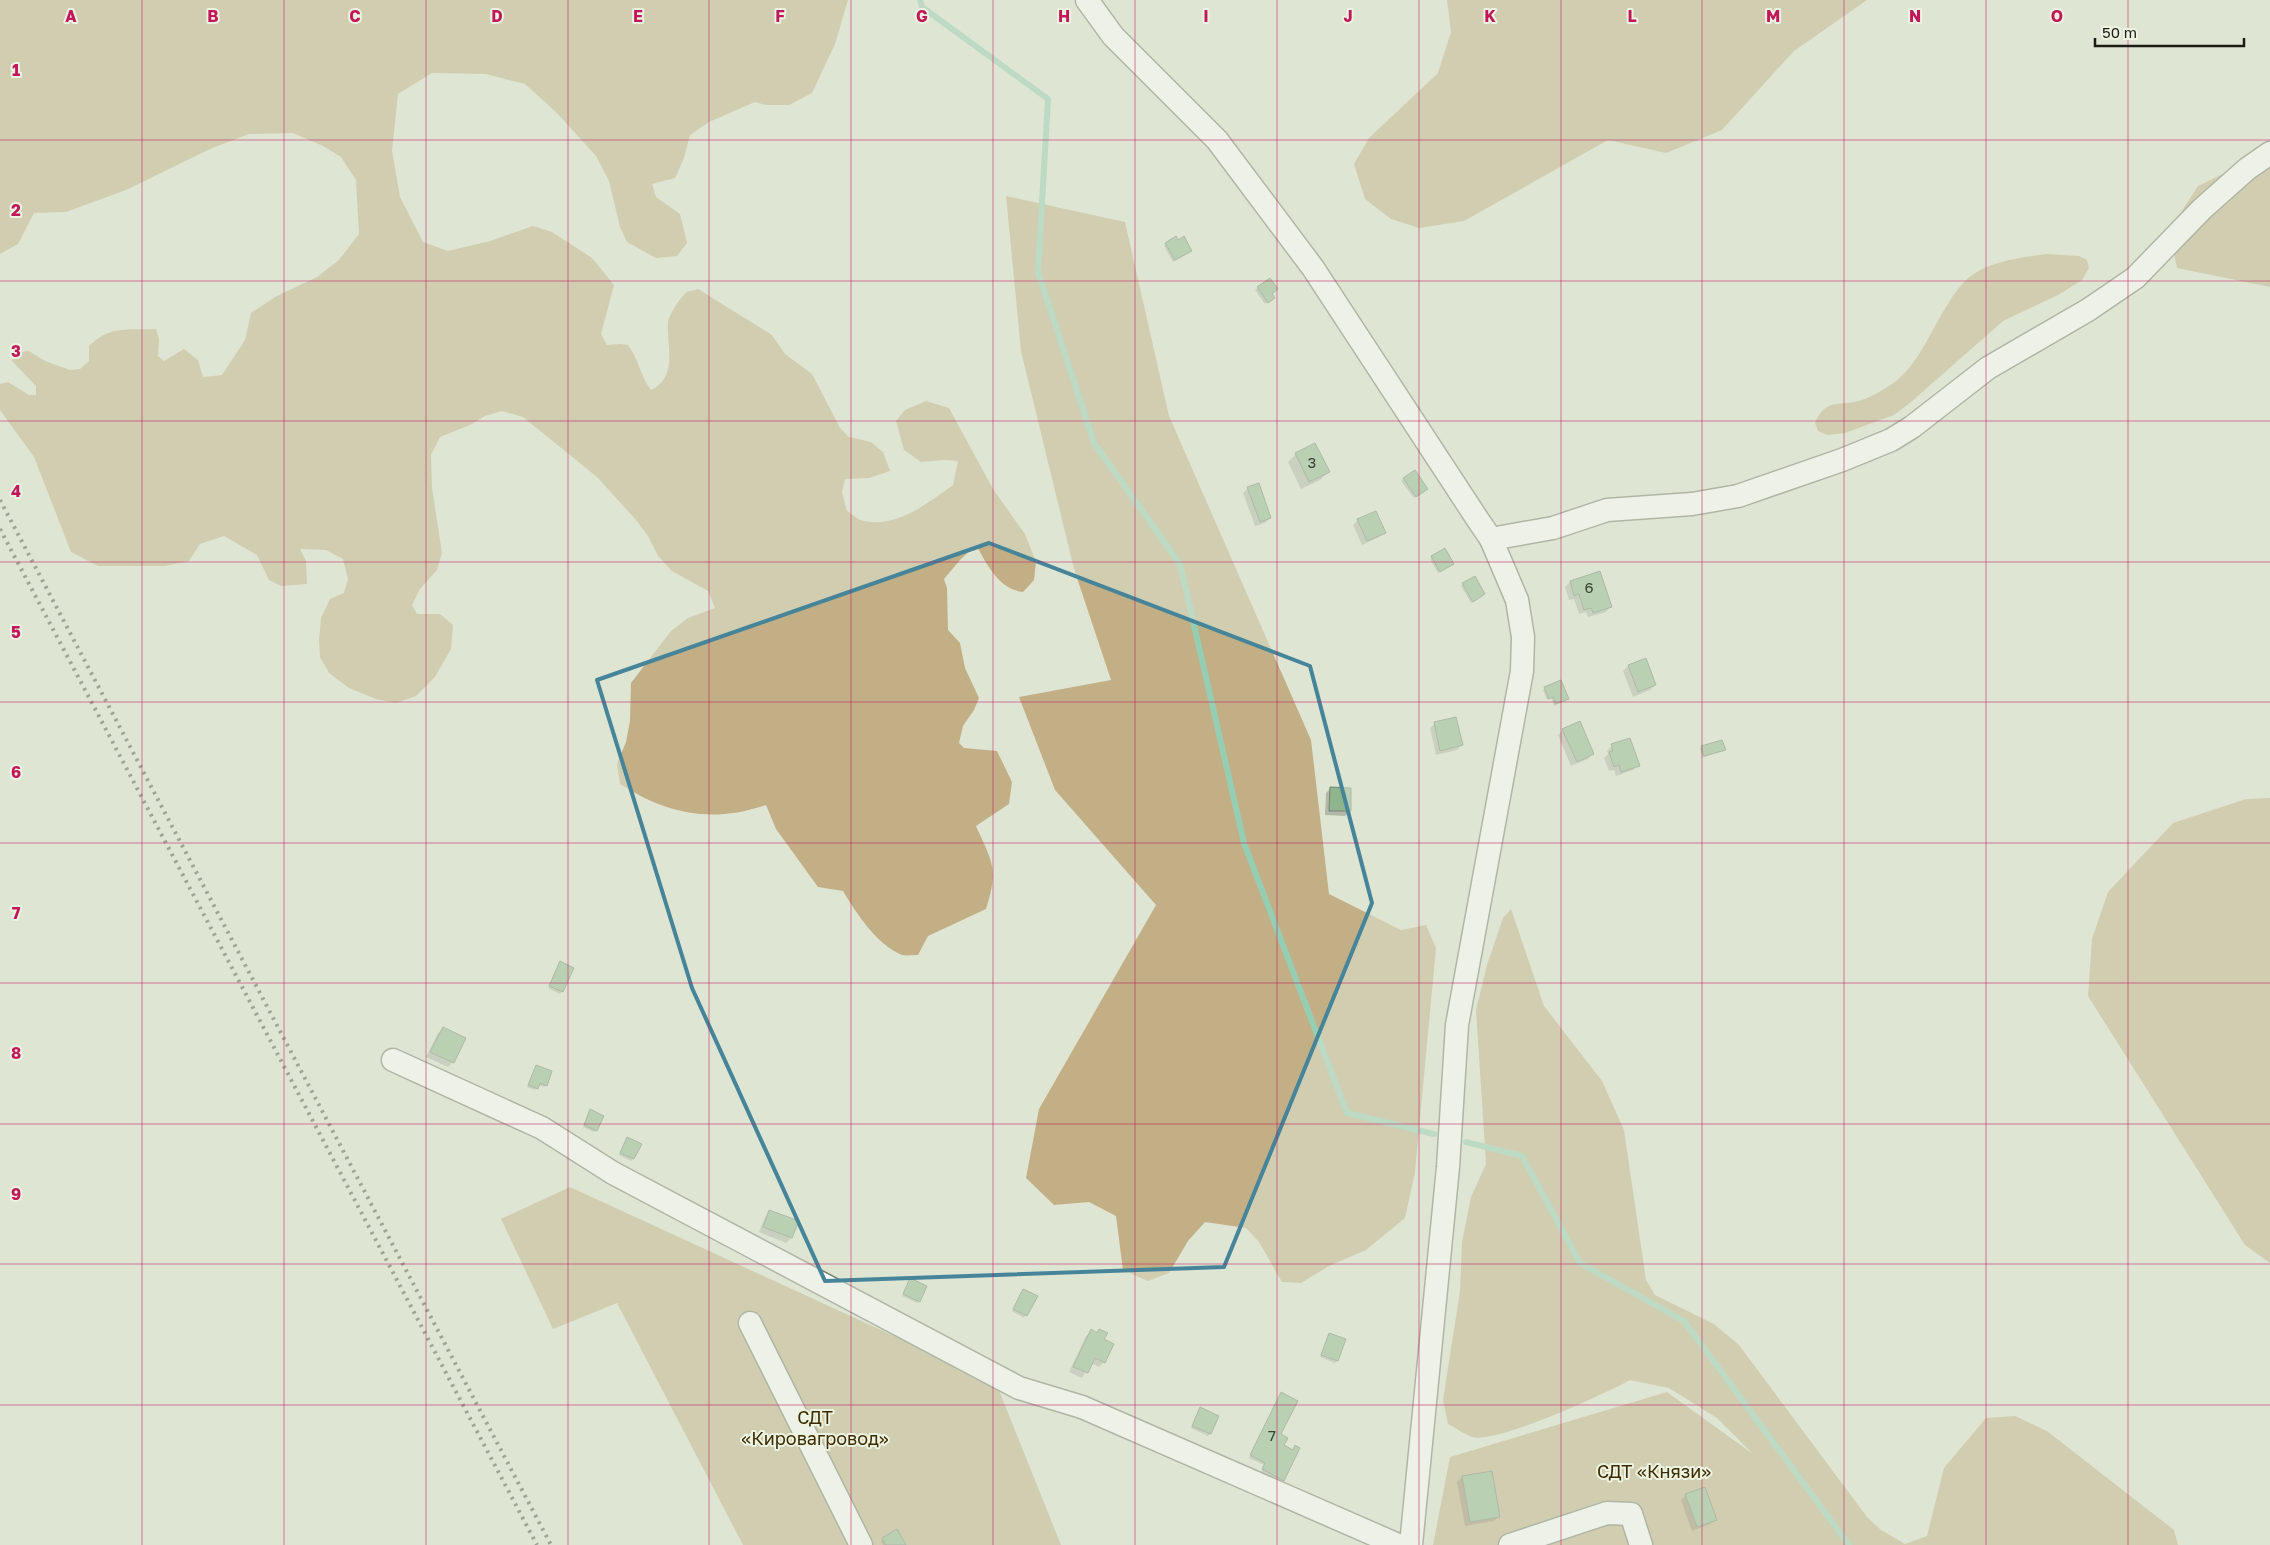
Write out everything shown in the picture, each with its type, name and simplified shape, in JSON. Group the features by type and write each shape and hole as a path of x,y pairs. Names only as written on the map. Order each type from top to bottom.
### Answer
{"street":[{"path":"1087,0 1113,36 1217,140 1301,252 1491,539 1517,600 1523,637 1522,671 1456,1025 1448,1167 1411,1545"},
{"path":"1491,539 1553,528 1607,510 1685,505 1738,496 1891,440 1912,428 1988,368 2088,310 2135,278 2202,209 2246,169 2270,153"},
{"path":"393,1060 542,1128 613,1173 1019,1388 1082,1407 1398,1545"},
{"path":"750,1323 861,1545"},
{"path":"1510,1545 1607,1513 1631,1514 1641,1545"}],"highlighted area":[{"path":"989,543 1310,666 1372,903 1224,1267 825,1281 692,988 597,680"}],"green space":[{"path":"0,0 848,0 835,44 812,93 789,105 766,105 755,102 709,122 690,135 684,158 675,178 652,184 656,197 680,214 687,243 677,256 656,258 627,242 620,227 609,181 596,156 557,113 525,84 486,74 432,73 398,94 392,151 400,197 423,242 448,251 490,241 533,226 552,232 592,258 614,285 601,334 607,345 628,345 651,390 660,384 668,369 668,322 676,306 687,292 698,289 772,335 785,354 812,374 840,428 849,437 871,442 883,452 890,471 869,478 845,479 842,492 847,511 864,521 888,521 900,517 923,506 953,485 958,461 921,462 904,450 896,421 905,410 926,401 949,408 993,489 1025,534 1036,562 1034,580 1023,592 1014,590 1000,581 994,574 976,545 944,579 947,588 948,630 960,643 965,668 979,698 974,710 963,726 959,743 964,748 997,751 1012,782 1009,804 976,826 990,857 993,874 986,909 928,936 918,955 902,955 884,944 868,928 843,891 818,887 776,829 766,805 727,814 691,813 655,803 620,784 617,764 626,742 630,721 631,683 671,631 688,618 715,608 708,591 672,571 658,556 648,536 636,520 597,477 523,417 502,411 485,416 472,424 440,437 431,455 432,488 442,553 437,570 420,589 412,605 417,614 440,614 453,625 451,649 435,677 416,696 396,703 376,699 349,688 329,673 320,657 321,618 330,599 344,593 348,579 343,559 326,550 300,549 306,561 307,584 281,586 269,580 257,555 224,536 200,544 189,561 165,566 98,566 71,552 34,457 0,410 0,384 8,382 29,395 36,395 36,386 12,361 14,353 29,351 45,361 70,370 80,369 89,361 89,346 104,335 128,329 156,329 159,339 158,356 164,361 184,349 198,360 203,377 222,375 245,340 251,313 275,297 317,277 339,260 359,234 356,180 341,157 323,146 293,133 249,134 210,149 126,190 66,212 34,213 18,244 0,254"},
{"path":"1447,0 1867,0 1794,51 1722,130 1666,153 1608,140 1464,221 1419,228 1391,219 1365,199 1354,164 1369,138 1438,73 1451,32"},
{"path":"2270,151 2270,287 2177,268 2170,236 2174,223 2198,186"},
{"path":"1006,196 1125,222 1169,416 1311,740 1329,894 1401,930 1426,925 1436,948 1415,1172 1405,1218 1366,1250 1329,1266 1301,1283 1282,1282 1259,1242 1246,1228 1205,1222 1188,1241 1169,1273 1148,1281 1123,1270 1116,1216 1089,1202 1054,1205 1026,1178 1039,1109 1156,905 1055,790 1019,697 1111,680 1074,569 1021,351"},
{"path":"2046,254 2079,256 2087,260 2089,268 2082,280 2058,295 2003,321 1894,415 1845,433 1827,435 1818,431 1815,423 1824,409 1834,404 1854,402 1869,397 1889,386 1904,373 1921,352 1949,302 1967,279 1994,264"},
{"path":"2270,798 2270,1263 2245,1245 2088,996 2092,939 2108,892 2173,823 2246,799"},
{"name":"СДТ «Князи»","path":"1511,909 1544,1006 1602,1081 1624,1130 1646,1280 1655,1295 1714,1324 1739,1345 1867,1517 1881,1530 1905,1544 1927,1536 1944,1468 1986,1418 2015,1416 2047,1431 2174,1530 2178,1545 1433,1545 1450,1457 1667,1392 1753,1454 1717,1418 1669,1388 1630,1380 1575,1406 1526,1426 1503,1433 1485,1437 1472,1437 1448,1424 1443,1400 1460,1291 1462,1242 1471,1197 1486,1164 1476,1010 1487,965 1503,918"},
{"name":"СДТ «Кировагровод»","path":"570,1187 996,1383 1061,1545 743,1545 617,1303 553,1329 501,1219"}],"building":[{"path":"1176,236 1178,240 1184,236 1192,251 1175,260 1165,243"},
{"path":"1270,278 1278,289 1272,294 1275,298 1268,303 1257,287"},
{"path":"1315,443 1330,472 1309,482 1295,453"},
{"path":"1415,470 1428,489 1416,497 1403,478"},
{"path":"1259,483 1271,518 1260,522 1247,487"},
{"path":"1376,511 1386,533 1367,541 1357,519"},
{"path":"1445,548 1454,564 1440,572 1431,556"},
{"path":"1600,571 1612,607 1593,613 1591,608 1584,610 1579,594 1574,596 1570,581"},
{"path":"1475,576 1485,594 1473,602 1462,583"},
{"path":"1646,658 1656,685 1638,692 1628,665"},
{"path":"1561,680 1569,699 1556,704 1553,697 1549,699 1544,687"},
{"path":"1456,717 1463,745 1440,751 1434,722"},
{"path":"1580,721 1594,754 1577,762 1562,729"},
{"path":"1630,738 1640,766 1621,772 1619,765 1614,767 1609,752 1613,751 1611,744"},
{"path":"1722,740 1726,750 1704,756 1701,746"},
{"path":"1330,787 1351,788 1351,811 1329,811"},
{"path":"560,961 574,968 563,992 549,986"},
{"path":"443,1027 466,1038 454,1063 430,1052"},
{"path":"536,1065 552,1071 547,1086 540,1083 538,1089 528,1085"},
{"path":"590,1109 604,1116 597,1131 584,1125"},
{"path":"627,1137 642,1144 634,1159 620,1153"},
{"path":"769,1210 799,1221 792,1238 763,1227"},
{"path":"910,1278 927,1286 920,1302 903,1294"},
{"path":"1023,1289 1038,1296 1027,1316 1013,1309"},
{"path":"1091,1329 1097,1333 1099,1329 1108,1333 1104,1339 1114,1344 1105,1363 1095,1358 1088,1373 1073,1367"},
{"path":"1329,1333 1346,1339 1338,1361 1321,1355"},
{"path":"1281,1392 1298,1401 1281,1434 1288,1438 1284,1445 1293,1450 1295,1445 1300,1448 1284,1481 1262,1469 1265,1463 1250,1455"},
{"path":"1200,1407 1219,1416 1211,1434 1192,1426"},
{"path":"1492,1471 1500,1517 1470,1522 1462,1476"},
{"path":"1705,1487 1717,1520 1697,1527 1685,1494"},
{"path":"897,1529 906,1545 886,1545 882,1538"}],"waterway":[{"path":"920,0 922,7 1048,99 1038,272 1094,443 1180,564 1244,843 1347,1113 1434,1134"},
{"path":"1466,1142 1522,1156 1580,1263 1684,1321 1849,1545"}],"railway":[{"path":"0,500 551,1545"},
{"path":"0,529 537,1545"}]}
